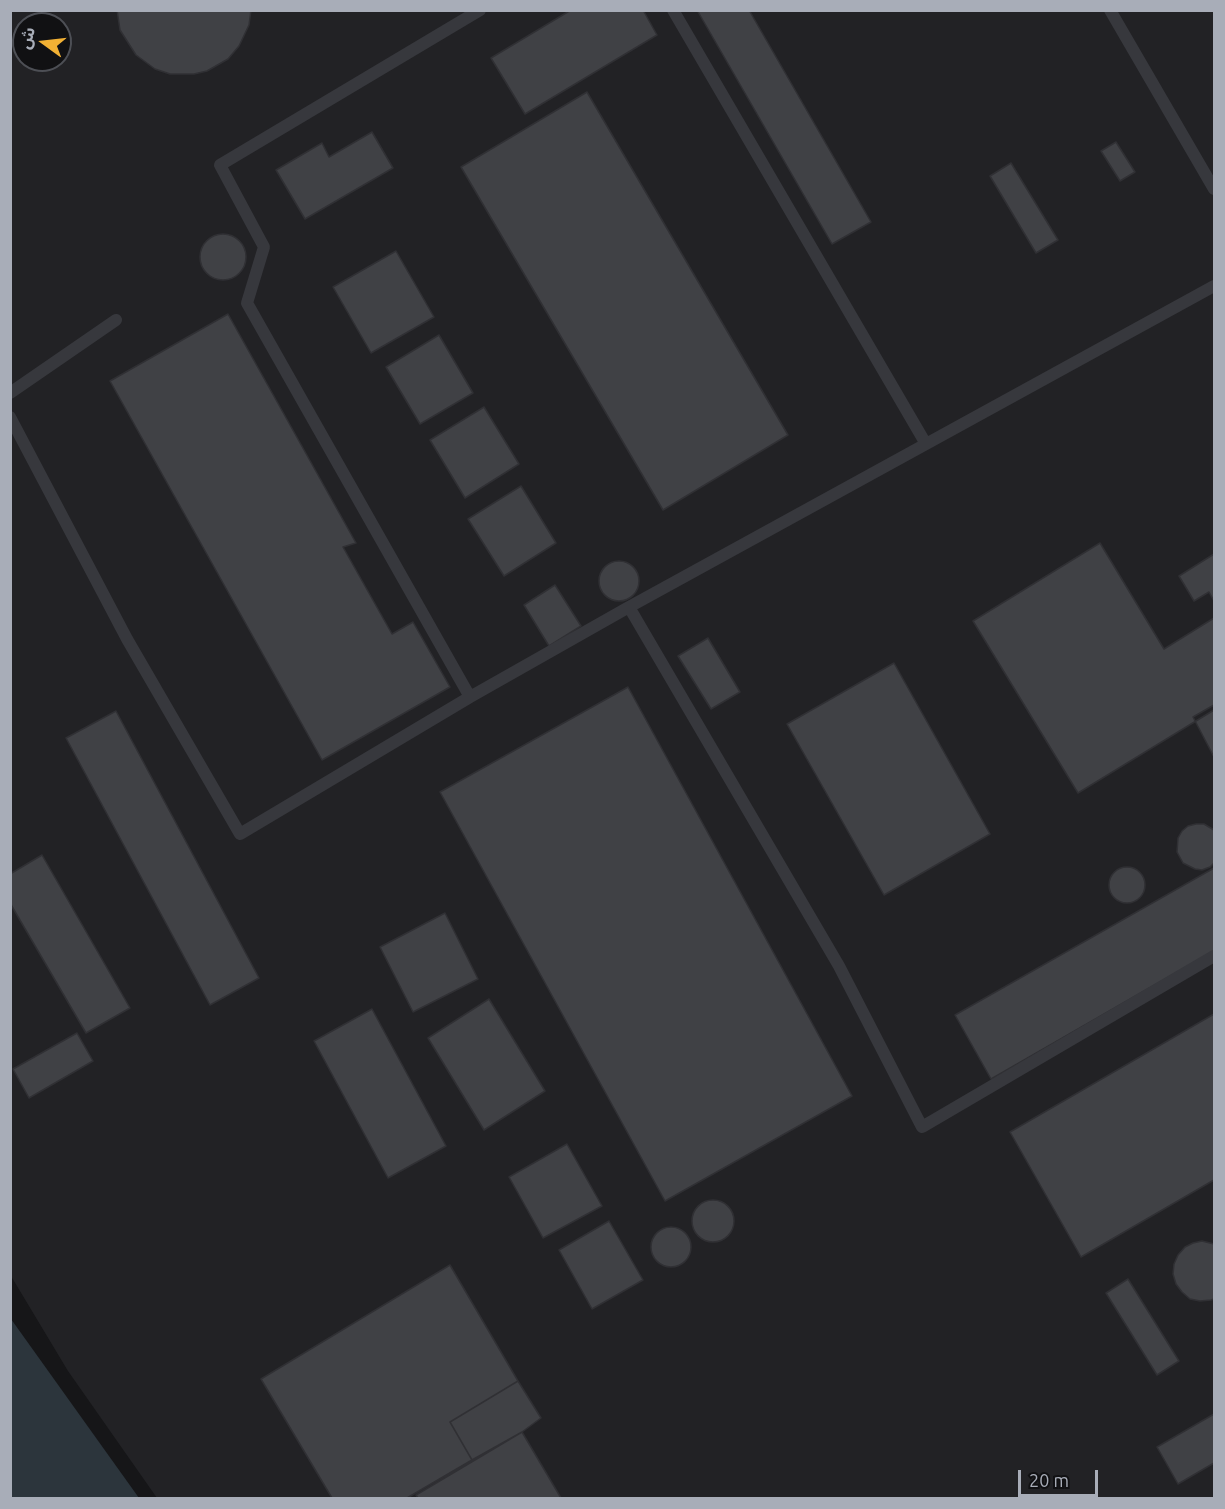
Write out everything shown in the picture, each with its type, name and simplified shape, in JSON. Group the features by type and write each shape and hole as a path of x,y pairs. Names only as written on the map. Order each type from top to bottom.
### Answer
{"lane":[{"path":"470,697 246,303 264,247 219,165 480,10"},
{"path":"673,10 926,444"},
{"path":"1110,10 1215,189"},
{"path":"10,417 126,639 240,834 470,697 629,607 1215,286"},
{"path":"10,393 116,320"},
{"path":"629,607 839,966 922,1127 1215,956"}],"shaded area":[{"path":"11,11 1214,11 1214,1498 157,1498 68,1371 11,1276"},
{"path":"11,1319 139,1498 11,1498"}],"building":[{"path":"117,10 251,10 249,25 239,46 228,59 207,71 194,74 170,74 155,69 136,55 120,30"},
{"path":"571,10 643,10 657,35 525,114 491,58"},
{"path":"697,10 749,10 871,222 832,244"},
{"path":"587,92 788,435 663,510 461,167"},
{"path":"372,132 393,168 305,219 276,170 322,143 329,157"},
{"path":"1116,142 1135,172 1120,181 1101,151"},
{"path":"1011,163 1058,240 1036,253 990,176"},
{"path":"223,234 239,241 246,257 239,273 223,280 207,273 200,257 207,241"},
{"path":"396,251 434,317 371,353 333,287"},
{"path":"228,314 356,543 343,547 392,634 413,622 450,687 322,760 110,381"},
{"path":"439,335 473,393 420,424 386,367"},
{"path":"484,407 519,464 465,498 430,440"},
{"path":"521,486 556,543 504,576 468,519"},
{"path":"1100,543 1164,649 1214,618 1214,710 1078,793 973,621"},
{"path":"1214,554 1214,601 1209,592 1194,601 1179,576"},
{"path":"619,561 633,567 639,581 633,595 619,601 605,595 599,581 605,567"},
{"path":"555,585 581,626 549,646 524,605"},
{"path":"708,638 740,692 711,709 678,656"},
{"path":"894,663 990,834 884,895 787,724"},
{"path":"628,687 852,1096 665,1201 440,792"},
{"path":"1214,705 1214,757 1193,717"},
{"path":"116,711 259,978 210,1005 66,738"},
{"path":"1196,824 1204,824 1214,830 1214,863 1202,870 1183,863 1177,852 1178,838 1182,831"},
{"path":"42,855 130,1008 86,1033 10,903 10,874"},
{"path":"1127,867 1140,872 1145,885 1140,898 1127,903 1114,898 1109,885 1114,872"},
{"path":"1214,868 1214,951 991,1079 955,1015"},
{"path":"445,913 478,979 413,1012 380,947"},
{"path":"489,999 545,1091 484,1130 428,1038"},
{"path":"372,1009 446,1146 388,1178 314,1041"},
{"path":"1214,1014 1214,1180 1081,1257 1010,1132"},
{"path":"77,1033 93,1061 29,1098 13,1069"},
{"path":"567,1144 602,1206 543,1238 509,1177"},
{"path":"713,1200 728,1206 734,1221 728,1236 713,1242 698,1236 692,1221 698,1206"},
{"path":"609,1221 643,1280 592,1309 559,1250"},
{"path":"671,1227 679,1228 685,1233 690,1239 690,1255 685,1261 679,1266 671,1267 663,1266 657,1261 652,1255 651,1247 652,1239 657,1233 663,1228"},
{"path":"1202,1241 1214,1244 1214,1299 1200,1301 1190,1299 1182,1292 1173,1274 1178,1255 1185,1247"},
{"path":"450,1265 518,1381 450,1422 472,1460 407,1498 332,1498 261,1379"},
{"path":"1128,1279 1179,1361 1157,1375 1106,1293"},
{"path":"518,1381 541,1418 522,1432 472,1460 450,1422"},
{"path":"1214,1414 1214,1463 1178,1484 1157,1447"},
{"path":"522,1432 561,1498 418,1498 416,1495"}]}
